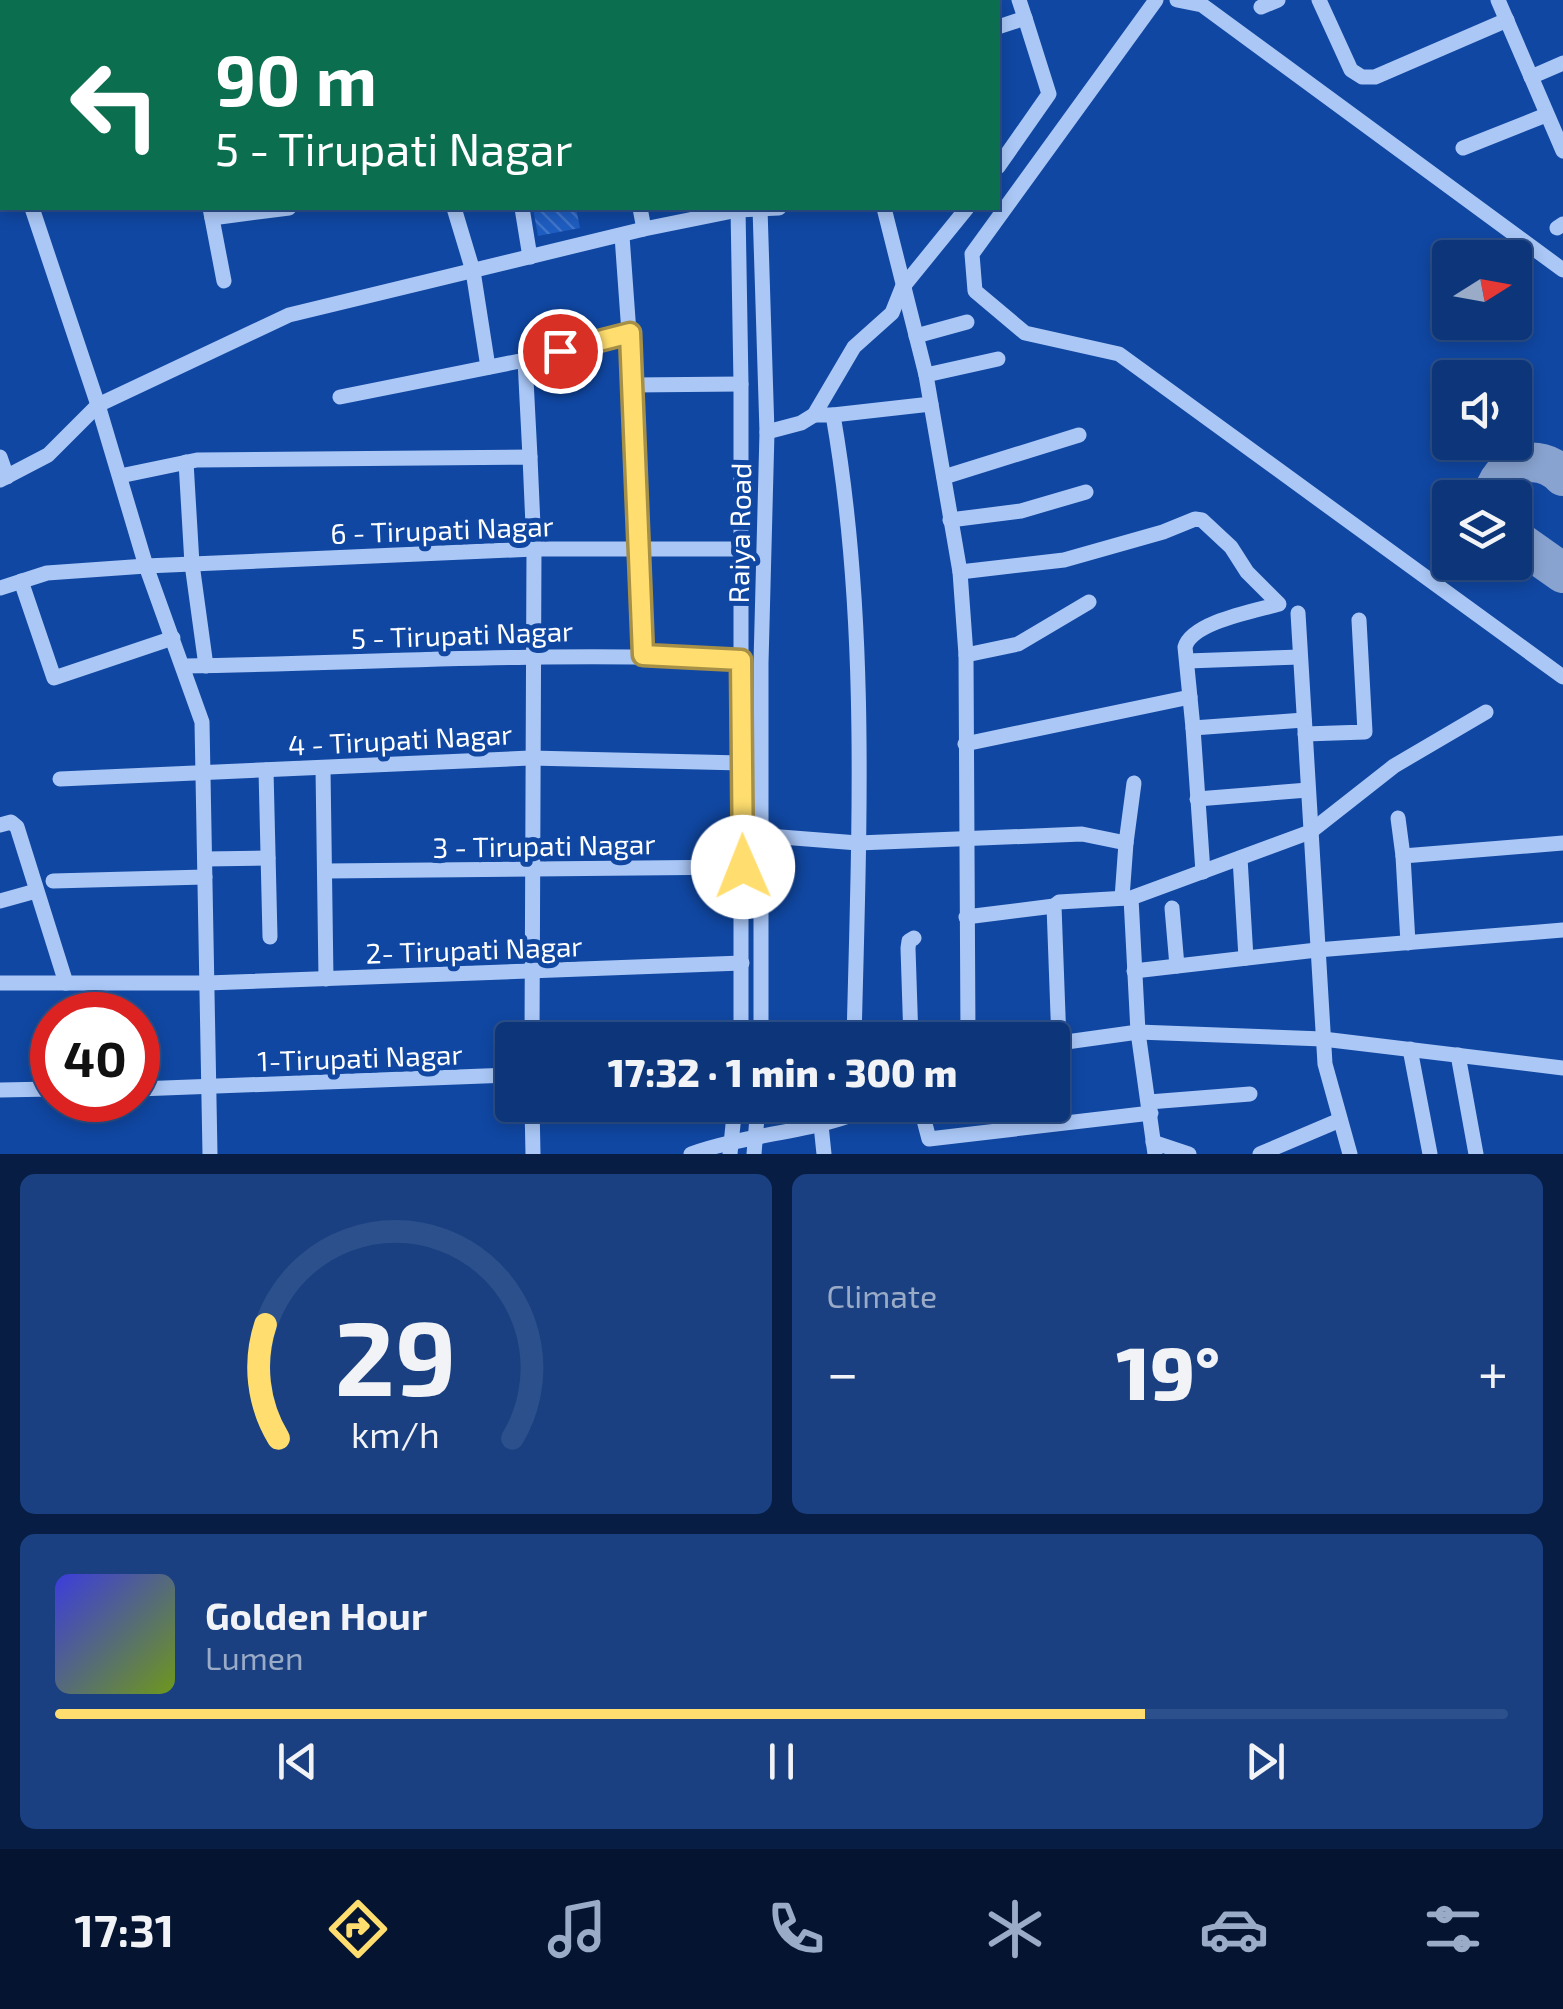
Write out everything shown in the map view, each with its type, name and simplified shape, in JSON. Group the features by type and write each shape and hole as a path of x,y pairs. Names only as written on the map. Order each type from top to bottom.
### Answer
{"street":[{"path":"1000,164 1048,94 1019,0"},
{"path":"1156,0 972,254 975,290 1025,333 1119,354 1563,677"},
{"path":"1177,0 1202,5 1563,270"},
{"path":"1261,7 1278,0"},
{"path":"1319,0 1351,70 1362,77 1374,77 1506,20"},
{"path":"1498,0 1563,151"},
{"path":"1000,26 1025,18"},
{"path":"1531,77 1563,64"},
{"path":"1463,148 1546,114"},
{"path":"33,210 98,405 146,566 202,722 210,1154"},
{"path":"224,280 211,213 258,210"},
{"path":"455,210 473,271 488,367"},
{"path":"522,210 530,258"},
{"path":"640,210 644,229"},
{"path":"0,457 3,478 48,455 98,405 289,315 733,210"},
{"name":"Raiya Road","path":"738,210 742,384 741,1022"},
{"name":"Raiya Road","path":"760,210 767,432 761,663 761,1022"},
{"path":"884,210 926,375 960,572 966,655 968,1022"},
{"path":"767,432 801,423 814,415 854,347 892,313 902,288 965,210"},
{"path":"622,236 630,333 643,655"},
{"path":"916,336 967,322"},
{"path":"340,396 525,360 630,333"},
{"path":"926,375 998,359"},
{"path":"525,360 534,549 530,758 534,871 532,1022"},
{"path":"632,385 742,384"},
{"path":"814,415 931,404"},
{"path":"834,415 844,477 855,640 858,843 854,1022"},
{"path":"944,477 1079,435"},
{"path":"120,476 186,462 530,456"},
{"path":"186,462 192,564 206,666"},
{"path":"950,520 1020,511 1086,492"},
{"path":"960,572 1064,560 1195,519 1202,520 1232,547 1247,572 1279,604 1210,625 1191,634 1185,648 1203,872"},
{"name":"6 - Tirupati Nagar","path":"0,588 46,573 146,566 534,549 741,550"},
{"path":"21,581 54,678 174,638"},
{"path":"966,655 1018,644 1088,602"},
{"path":"1298,613 1324,1064 1350,1154"},
{"path":"1193,728 1304,727 1366,732 1359,620"},
{"name":"5 - Tirupati Nagar","path":"184,666 533,656 643,655 741,660"},
{"path":"1186,661 1300,657"},
{"path":"966,744 1190,697"},
{"path":"966,917 1054,906 1059,902 1126,898 1310,832 1394,766 1486,712"},
{"name":"4 - Tirupati Nagar","path":"60,779 530,758 742,763"},
{"path":"323,768 326,980"},
{"path":"266,770 270,937"},
{"path":"1134,783 1126,843 1126,898 1154,1148 1189,1154"},
{"path":"1197,799 1308,790"},
{"path":"1398,818 1408,943"},
{"path":"0,824 12,822 17,827 66,983"},
{"path":"742,835 858,843 1082,834 1126,843"},
{"path":"1403,856 1563,843"},
{"path":"205,859 268,858"},
{"path":"1240,858 1246,958"},
{"name":"3 - Tirupati Nagar","path":"326,871 743,867"},
{"path":"53,881 205,877"},
{"path":"0,901 36,891"},
{"path":"1054,906 1056,1022"},
{"path":"1172,908 1178,966"},
{"path":"1134,971 1317,950 1563,930"},
{"path":"910,1022 908,942 914,938"},
{"name":"2- Tirupati Nagar","path":"1,980 207,983 742,963"},
{"path":"1070,1041 1138,1032 1323,1039 1563,1068"},
{"path":"1410,1049 1430,1154"},
{"path":"1458,1055 1476,1154"},
{"name":"1-Tirupati Nagar","path":"160,1089 495,1076"},
{"path":"0,1090 30,1089"},
{"path":"931,1146 1250,1094"},
{"path":"1260,1154 1340,1120"},
{"path":"532,1122 533,1154"},
{"path":"730,1147 734,1122"},
{"path":"754,1154 757,1122"},
{"path":"691,1154 829,1122"},
{"path":"821,1125 824,1154"}],"building":[{"path":"533,210 576,210 580,228 538,236"}],"taxiway":[{"path":"1500,480 1511,469 1531,462 1553,468 1563,476"},
{"path":"1532,551 1563,573"}],"route":[{"path":"560,351 630,333 643,655 741,660 743,867"}]}
